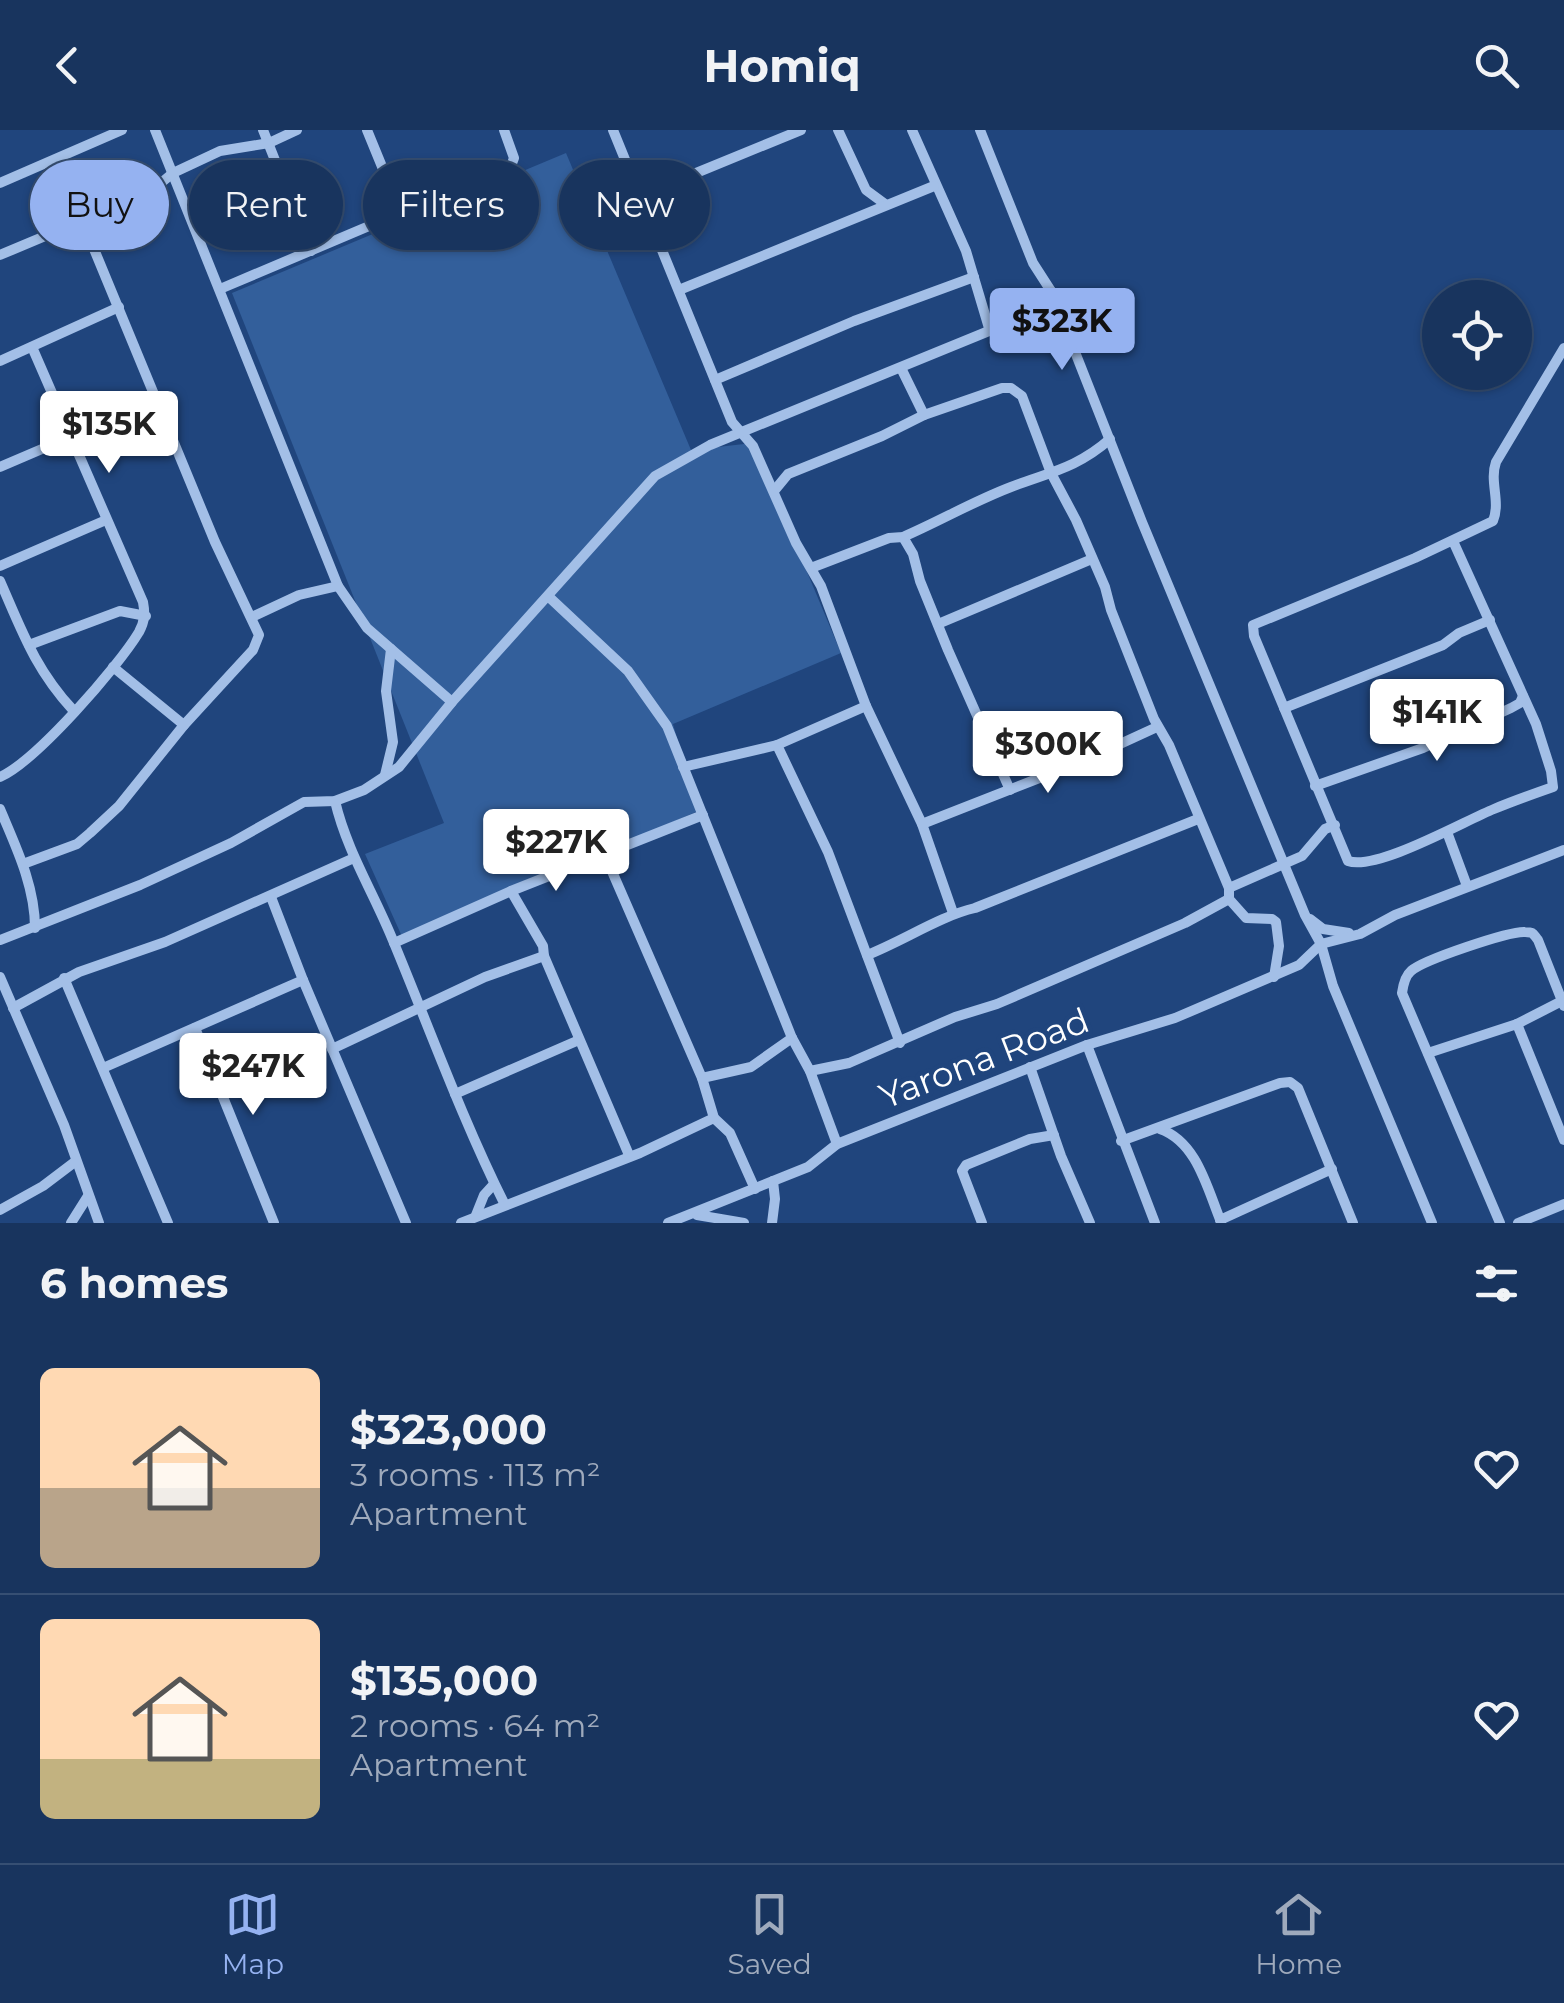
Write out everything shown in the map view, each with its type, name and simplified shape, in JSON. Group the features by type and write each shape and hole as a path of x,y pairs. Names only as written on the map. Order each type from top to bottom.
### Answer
{"street":[{"path":"0,183 122,130"},
{"path":"155,130 338,586 367,628 452,702"},
{"path":"263,130 311,251"},
{"path":"169,176 220,151 269,144 297,130"},
{"path":"367,130 379,160"},
{"path":"504,130 514,160"},
{"path":"614,130 626,160"},
{"path":"710,167 801,130"},
{"path":"838,130 866,190 858,216"},
{"path":"912,130 954,223 990,328"},
{"path":"980,130 1034,263 1051,291 1432,1223"},
{"path":"679,290 934,186"},
{"path":"866,190 885,204"},
{"path":"220,289 363,228"},
{"path":"0,256 30,243"},
{"path":"23,864 77,844 119,806 184,725 254,650 259,636 215,542 95,250"},
{"path":"662,250 738,433 753,446 765,468 796,543 811,568 866,706 922,824 953,913"},
{"path":"715,380 854,321 974,277"},
{"path":"0,940 231,843 304,802 335,801 364,790 399,767 452,702 655,476 710,445 1026,313 1051,291"},
{"path":"0,360 119,308"},
{"path":"0,776 31,758 113,667 146,616 32,347"},
{"path":"1452,540 1536,724 1552,771 1553,786 1490,810 1447,832 1355,864 1348,861 1315,786 1254,636 1254,625 1280,617 1492,521 1497,508 1492,474 1496,462 1564,348"},
{"path":"901,368 924,415"},
{"path":"774,492 788,474 924,415 1002,388 1011,388 1022,396 1051,474 1076,520 1157,727 1173,754 1229,894 1246,918 1272,918 1276,922 1279,946 1274,978"},
{"path":"0,468 70,437"},
{"path":"811,568 903,536 1012,486 1084,460 1110,439"},
{"path":"765,468 788,474"},
{"path":"0,566 106,520"},
{"path":"903,536 914,554 920,581 1010,790"},
{"path":"938,624 1092,559"},
{"path":"322,588 332,574"},
{"path":"0,581 50,685 73,710"},
{"path":"252,617 299,595 338,586"},
{"path":"549,597 644,689 667,726 838,1144"},
{"path":"29,645 120,611 146,616"},
{"path":"1284,708 1442,646 1490,620"},
{"path":"385,776 393,742 386,692 391,649"},
{"path":"113,667 184,725"},
{"path":"1315,786 1423,748 1511,708 1523,696"},
{"path":"683,767 777,746 866,706"},
{"path":"922,824 1157,727"},
{"path":"777,746 828,852 900,1042"},
{"path":"335,801 354,858 505,1206"},
{"path":"0,809 23,864 35,907 35,928"},
{"path":"394,943 510,890 703,815"},
{"path":"867,955 953,913 976,908 1198,819"},
{"path":"810,1071 849,1063 1185,922 1302,856 1325,829 1335,826"},
{"path":"1447,832 1467,886"},
{"path":"1321,944 1360,934 1467,886 1564,850"},
{"path":"604,853 702,1078 714,1118 730,1133 755,1189"},
{"path":"12,1008 64,978 165,942 354,858"},
{"path":"510,890 542,946 629,1155"},
{"path":"271,896 406,1223"},
{"path":"1305,916 1324,929 1360,934"},
{"path":"1428,1053 1517,1024 1563,1003 1534,934 1523,932 1466,947 1411,971 1402,993 1500,1223"},
{"name":"Yarona Road","path":"668,1223 808,1168 838,1144 1087,1045 1175,1018 1274,978 1298,965 1321,944"},
{"path":"332,1048 486,977 544,956"},
{"path":"0,977 98,1223"},
{"path":"64,978 168,1223"},
{"path":"103,1068 303,980"},
{"path":"1517,1024 1564,1140"},
{"path":"195,1028 274,1223"},
{"path":"702,1078 751,1067 792,1038"},
{"path":"455,1094 579,1040"},
{"path":"1087,1045 1155,1223"},
{"path":"1030,1068 1090,1223"},
{"path":"1121,1141 1280,1082 1290,1082 1298,1088 1353,1223"},
{"path":"461,1223 714,1118"},
{"path":"1160,1129 1176,1134 1184,1142 1221,1221 1332,1169"},
{"path":"982,1223 963,1180 966,1165 1030,1139 1054,1136"},
{"path":"0,1210 43,1186 76,1161"},
{"path":"772,1223 773,1181"},
{"path":"476,1215 484,1194 494,1184"},
{"path":"71,1223 88,1196"},
{"path":"722,1201 725,1220"},
{"path":"1518,1223 1564,1204"},
{"path":"691,1214 744,1223"}],"shaded area":[{"path":"566,153 569,160 559,160 559,250 607,250 691,450 753,443 841,653 673,724 698,811 404,941 365,854 444,823 232,293 335,250 343,250 343,246 363,238 363,250 539,250 539,164"}]}
